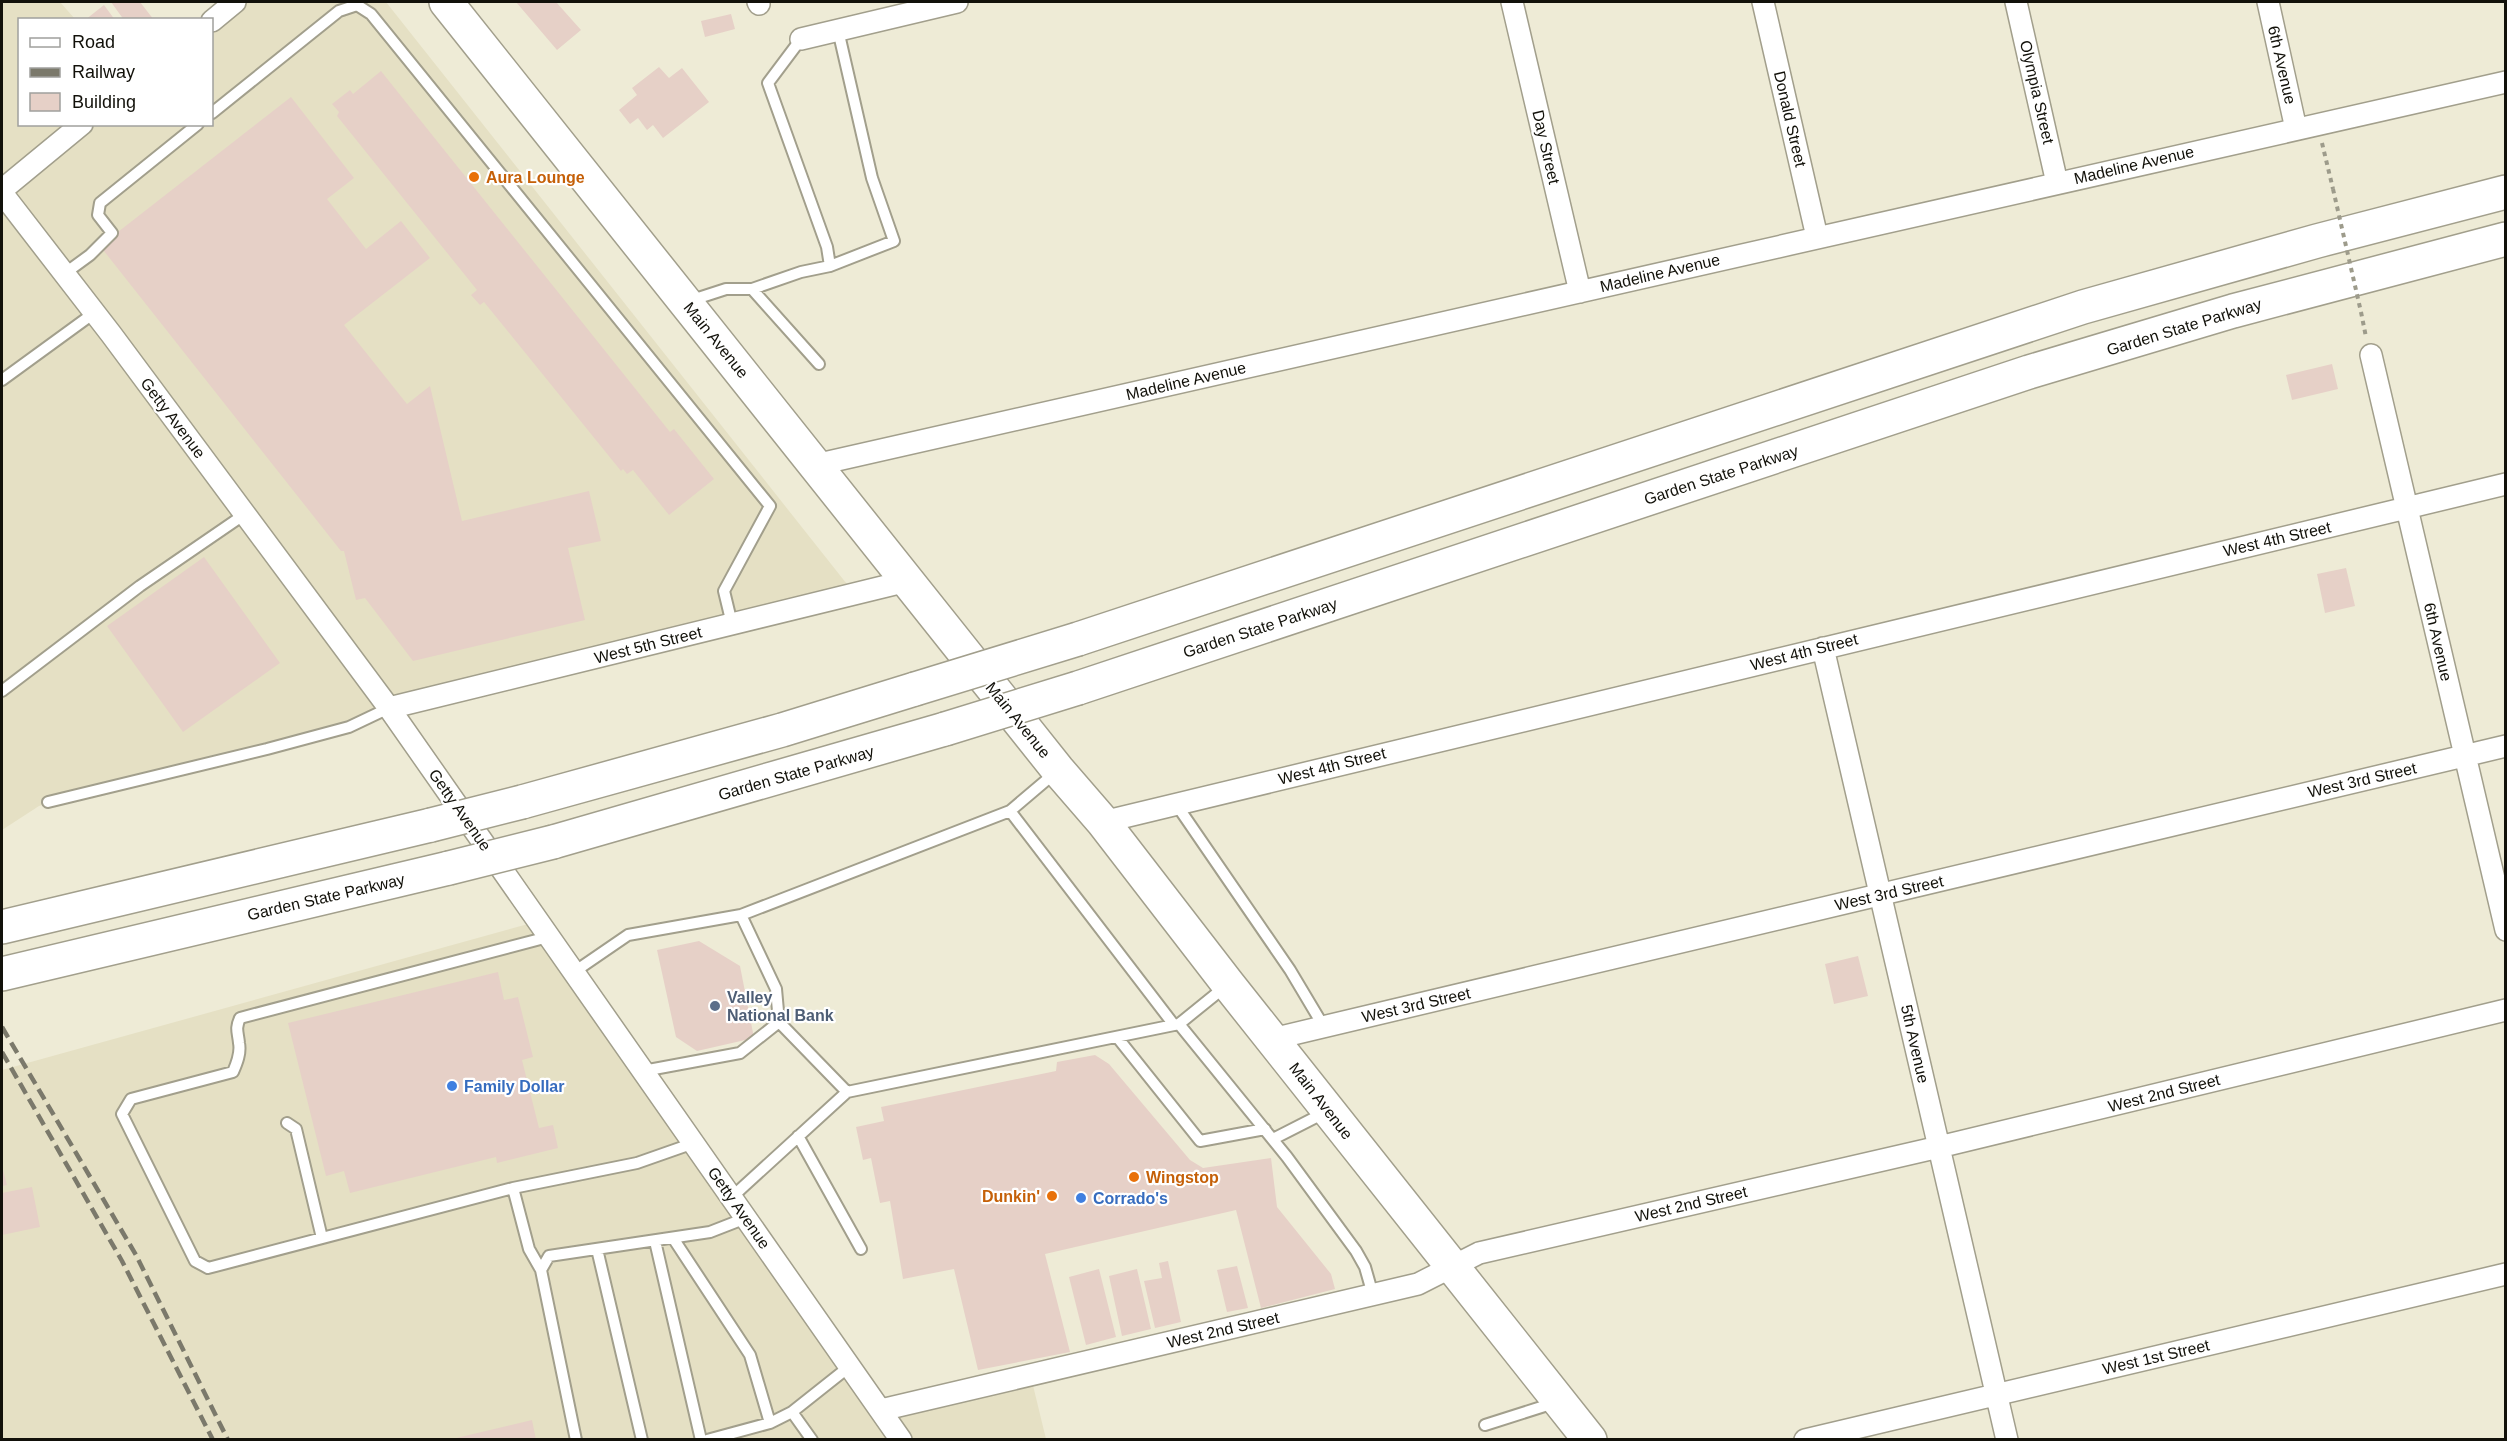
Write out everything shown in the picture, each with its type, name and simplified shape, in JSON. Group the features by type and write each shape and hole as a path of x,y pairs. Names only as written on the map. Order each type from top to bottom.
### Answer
{"main road":[{"name":"Main Avenue","path":"446,2 1058,770 1103,822 1228,984 1590,1440"},
{"path":"3,926 432,825 782,730 1078,639 2083,307 2317,241 2505,192"},
{"name":"Garden State Parkway","path":"2,974 553,842 945,729 1078,688 2029,372 2233,311 2505,239"}],"street":[{"path":"213,20 235,2"},
{"path":"801,39 957,2"},
{"name":"Day Street","path":"1512,2 1580,292"},
{"name":"Donald Street","path":"1763,2 1817,237"},
{"name":"Olympia Street","path":"2016,2 2057,183"},
{"name":"6th Avenue","path":"2268,2 2296,129"},
{"name":"Madeline Avenue","path":"815,465 2505,82"},
{"path":"2,191 80,126"},
{"name":"Getty Avenue","path":"2,191 388,708 901,1440"},
{"name":"6th Avenue","path":"2371,355 2505,930"},
{"name":"West 4th Street","path":"1103,822 2505,484"},
{"name":"West 5th Street","path":"388,708 908,581"},
{"name":"5th Avenue","path":"1823,648 2007,1440"},
{"name":"West 3rd Street","path":"1272,1039 2505,746"},
{"name":"West 2nd Street","path":"881,1410 1418,1284 1479,1252 1939,1147 2505,1010"},
{"name":"West 1st Street","path":"1806,1440 2505,1274"}],"lane":[{"path":"213,112 339,11 357,5 371,14 770,506 724,591 732,624"},
{"path":"685,302 726,289 752,289 801,272 830,266 894,241 872,178 838,30"},
{"path":"801,39 768,83 827,248 830,266"},
{"path":"64,274 90,255 112,233 98,215 100,203 196,126"},
{"path":"752,289 819,364"},
{"path":"2,380 94,313"},
{"path":"2,691 140,586 245,514"},
{"path":"48,802 288,744 349,727 388,708"},
{"path":"574,972 628,935 741,915 1010,811 1058,770"},
{"path":"1176,804 1290,970 1324,1027"},
{"path":"1010,811 1176,1025 1273,1139 1356,1251 1365,1267 1372,1295"},
{"path":"741,915 776,989 779,1022 847,1092"},
{"path":"548,937 240,1018 236,1029 240,1044 233,1072 130,1099 122,1114 195,1261 208,1268 513,1188 637,1163 693,1143"},
{"path":"732,1197 847,1092 1176,1025 1228,984"},
{"path":"644,1071 740,1053 779,1022"},
{"path":"1117,1037 1200,1142 1265,1129"},
{"path":"1273,1139 1329,1111"},
{"path":"287,1123 296,1129 322,1238"},
{"path":"798,1137 861,1249"},
{"path":"513,1188 529,1249 541,1270 576,1440"},
{"path":"541,1270 549,1256 710,1232 746,1218"},
{"path":"673,1238 750,1355 770,1423"},
{"path":"655,1241 701,1440"},
{"path":"597,1249 642,1440"},
{"path":"707,1440 770,1423 792,1412 850,1366"},
{"path":"1485,1425 1560,1401"},
{"path":"792,1412 812,1440"}],"path":[{"path":"2318,124 2361,312"}],"shaded area":[{"path":"2,2 60,2 74,18 18,18 18,126 213,126 213,19 227,2 386,2 854,593 39,806 2,830"},
{"path":"539,921 889,1405 1029,1369 1046,1439 2,1440 2,1070"}],"building":[{"path":"111,2 140,2 152,18 123,18"},
{"path":"516,2 556,2 581,30 557,50"},
{"path":"104,5 114,18 88,18"},
{"path":"731,14 735,29 705,37 701,21"},
{"path":"659,67 669,78 682,68 709,102 663,138 653,125 647,130 638,118 630,124 619,110 637,95 632,88"},
{"path":"381,71 670,432 674,429 714,479 669,515 633,470 627,474 623,469 621,471 484,302 480,305 471,295 477,290 337,116 339,112 332,104 350,90 353,94"},
{"path":"291,97 354,178 327,199 366,249 401,221 430,258 344,325 407,404 430,386 462,521 589,491 601,541 568,548 585,620 413,661 365,598 356,600 344,551 341,551 100,246"},
{"path":"2332,364 2338,389 2292,400 2286,375"},
{"path":"204,557 280,663 183,732 107,626"},
{"path":"2346,568 2355,606 2325,613 2317,574"},
{"path":"699,941 740,966 754,1038 697,1051 676,1037 657,950"},
{"path":"1858,956 1868,996 1834,1004 1825,964"},
{"path":"498,972 504,1000 518,997 533,1057 522,1060 539,1128 553,1125 558,1148 497,1163 496,1157 350,1193 344,1171 326,1176 288,1023"},
{"path":"1095,1055 1109,1064 1190,1160 1203,1168 1271,1158 1277,1207 1331,1274 1335,1289 1261,1308 1236,1210 1045,1254 1070,1352 978,1370 954,1269 903,1279 890,1201 880,1203 871,1158 863,1160 856,1127 884,1121 881,1107 1056,1071 1057,1062"},
{"path":"2,1166 7,1185 2,1186"},
{"path":"32,1187 40,1227 2,1235 2,1193"},
{"path":"1168,1261 1181,1322 1155,1328 1144,1281 1162,1278 1159,1263"},
{"path":"1237,1266 1248,1308 1227,1312 1217,1270"},
{"path":"1099,1269 1116,1337 1086,1345 1069,1277"},
{"path":"1137,1269 1151,1329 1122,1336 1109,1276"},
{"path":"532,1420 536,1440 452,1440 452,1439"}],"railway":[{"path":"2,1027 136,1255 228,1440"},
{"path":"2,1052 122,1261 213,1440"}],"place":[{"name":"Aura Lounge","path":"474,177"},
{"name":"Valley National Bank","path":"715,1006"},
{"name":"Family Dollar","path":"452,1086"},
{"name":"Wingstop","path":"1134,1177"},
{"name":"Dunkin'","path":"1052,1196"},
{"name":"Corrado's","path":"1081,1198"}]}
